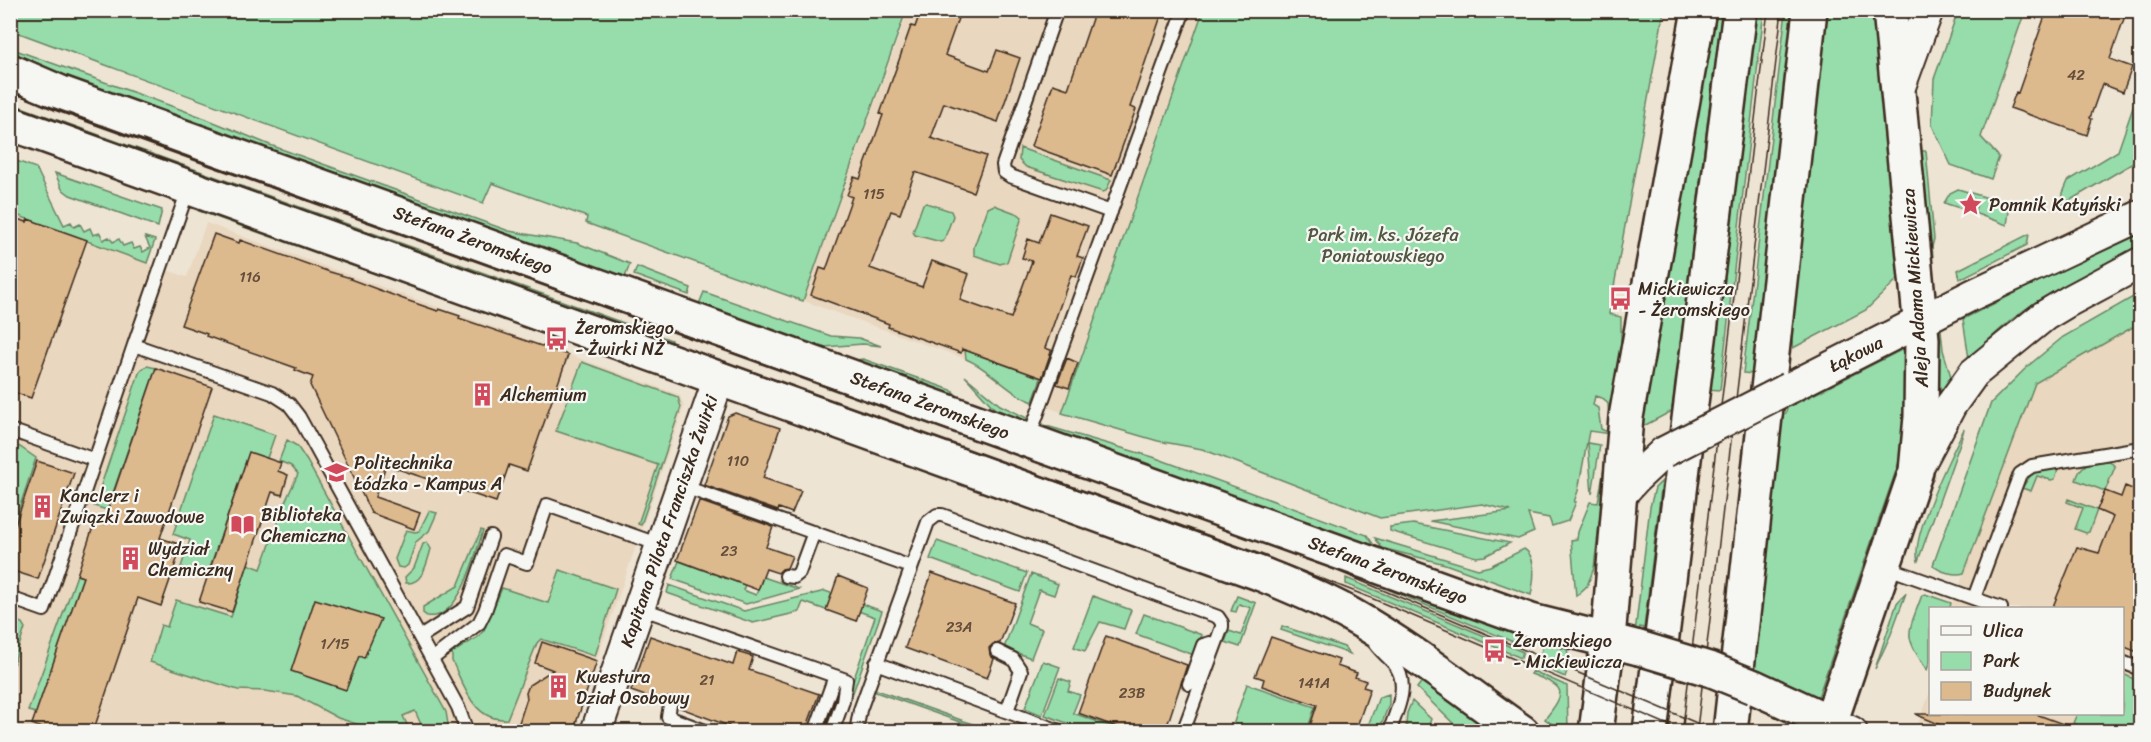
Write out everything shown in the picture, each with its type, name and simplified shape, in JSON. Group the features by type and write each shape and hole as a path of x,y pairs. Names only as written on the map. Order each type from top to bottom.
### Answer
{"main road":[{"path":"1596,732 1608,640 1626,417 1699,10"},
{"path":"1650,732 1740,10"},
{"path":"1730,732 1810,10"},
{"name":"Aleja Adama Mickiewicza","path":"1836,728 1916,471 1923,379 1920,321 1890,10"},
{"name":"Stefana Żeromskiego","path":"10,70 60,93 1531,621 1639,648 1712,670 1754,687 1836,728"},
{"path":"10,123 1258,573 1309,594 1368,625 1522,732"},
{"path":"1571,631 1576,619 1612,576"}],"street":[{"path":"1898,92 1923,23"},
{"name":"Łąkowa","path":"1618,498 1664,452 1920,321 2140,216"},
{"path":"1916,471 1951,405 1974,373 2044,316 2140,263"},
{"name":"Kapitana Pilota Franciszka Żwirki","path":"596,732 719,378"}],"lane":[{"path":"1057,10 1003,165 1004,172 1111,212"},
{"path":"1028,441 1184,10"},
{"path":"10,598 44,610 189,187"},
{"path":"134,345 272,393 289,405 299,417 420,636 458,707 467,732"},
{"path":"10,430 95,460"},
{"path":"1974,598 2020,474 2032,466 2140,448"},
{"path":"681,485 911,567"},
{"path":"432,659 479,623 504,555 527,563 547,506 660,545"},
{"path":"856,732 860,710 876,663 928,522 937,515 942,515 1216,616 1222,623 1183,732"},
{"path":"786,576 794,577 799,573 814,532"},
{"path":"420,636 467,607 491,537"},
{"path":"1885,567 1996,607"},
{"path":"639,607 846,680 843,701 832,732"},
{"path":"1368,625 1374,642 1380,651 1394,663 1402,678 1397,708 1389,732"},
{"path":"1189,684 1203,645 1210,643 1215,645"},
{"path":"997,651 1013,658 1021,671 1006,711"},
{"path":"876,663 1062,732"},
{"path":"2124,663 2140,669"},
{"path":"815,732 835,676"},
{"path":"670,705 668,717 708,732"}],"shaded area":[{"path":"908,11 1202,11 1061,412 1033,402 1038,385 804,301"},
{"name":"Politechnika Łódzka - Kampus A","path":"10,210 126,256 187,277 206,223 680,395 684,407 572,731 11,731"},
{"path":"2140,323 2140,731 1915,732 1929,695 1929,715 2124,715 2124,607 1951,607 2035,383"}],"green space":[{"path":"10,11 906,11 803,301 586,223 587,217 492,183 483,203 306,139 11,30"},
{"name":"Park im. ks. Józefa Poniatowskiego","path":"1203,11 1664,11 1609,314 1621,317 1621,362 1609,424 1608,404 1604,399 1595,396 1593,405 1598,408 1601,429 1611,434 1589,431 1574,502 1576,502 1568,521 1552,526 1549,518 1528,514 1534,532 1518,539 1430,521 1511,511 1482,504 1380,518 1202,449 1158,441 1062,413"},
{"path":"1711,11 1725,11 1717,70 1714,70 1672,411 1636,430"},
{"path":"1755,11 1764,11 1720,390 1706,389"},
{"path":"1786,11 1795,11 1755,374 1743,373"},
{"path":"1825,11 1877,11 1900,277 1866,310 1793,348 1791,332"},
{"path":"1958,11 2025,11 1981,137 1999,157 1991,179 1951,165 1932,125 1934,79"},
{"path":"10,48 509,231 577,243 630,264 624,280 68,79 11,56"},
{"path":"2140,87 2140,159 2062,205 2063,193 2068,181 2118,151"},
{"path":"10,103 671,340 668,348 11,111"},
{"path":"1020,148 1111,180 1106,191 1103,192 1026,167 1019,160"},
{"path":"1918,151 1926,151 1934,239 1933,257 1928,260"},
{"path":"11,159 36,168 64,225 71,222 74,227 80,224 84,231 90,228 93,235 100,233 103,240 109,237 113,242 119,239 123,246 131,243 134,249 140,247 143,252 150,248 145,237 155,240 147,263 11,213"},
{"path":"55,173 162,210 158,227 70,195 62,189"},
{"path":"1958,189 1998,201 2007,207 2009,211 2007,225 1974,213 1978,201 1968,196 1963,209 1944,203 1950,193"},
{"path":"923,204 951,211 953,216 944,240 941,242 915,235 913,232"},
{"path":"994,205 1022,217 1007,262 1000,264 974,255 974,247 988,208"},
{"path":"202,209 517,320 515,324 199,211"},
{"path":"2140,231 2140,248 2064,286 2030,306 2008,322 1969,359 1963,319"},
{"path":"2029,234 2027,245 1960,279 1958,270"},
{"path":"637,267 691,288 689,295 634,275"},
{"path":"704,292 831,336 859,338 881,346 863,344 811,348 697,309"},
{"path":"2140,293 2140,323 2035,383 1964,573 1952,574 1933,565 1991,403 2028,366 2063,337"},
{"path":"1941,330 1943,350 1952,380 1936,402 1935,333"},
{"path":"1909,346 1910,371 1901,456 1817,700 1758,674 1759,670 1753,668 1783,414 1786,413 1787,408"},
{"path":"965,350 1041,378 1033,402 1023,398 966,359"},
{"path":"863,359 951,390 961,399 854,364 856,360"},
{"path":"582,362 678,397 681,407 641,525 638,524 658,465 556,431"},
{"path":"147,366 156,368 107,510 94,506 139,373"},
{"path":"965,376 1000,405 1027,418 1025,423 1003,418"},
{"path":"214,414 275,435 267,458 249,453 207,576 181,567 190,540 173,534"},
{"path":"1043,425 1153,457 1367,535 1376,548 1150,471 1152,465 1128,456 1125,462 1042,432"},
{"path":"1964,429 1918,561 1917,550 1926,515"},
{"path":"287,440 297,446 307,461 446,712 448,724 444,731 424,731 415,711 403,716 410,731 378,731 338,718 297,696 238,690 150,662 161,625 167,627 176,600 231,617 248,564 261,569 298,474 291,466 279,461"},
{"path":"1588,443 1600,445 1592,494"},
{"path":"11,444 36,458 11,533"},
{"path":"1608,446 1594,568 1587,586 1576,596 1571,540 1577,539 1590,502 1598,503"},
{"path":"2110,461 2115,467 2105,491 2076,480 2081,469 2088,464"},
{"path":"2058,469 2055,479 2037,476 2031,491 2022,488 2032,473"},
{"path":"1662,481 1644,628 1640,627 1639,634 1635,633 1650,507 1655,488"},
{"path":"2068,499 2097,510 2089,532 2075,529 2083,508 2067,502"},
{"path":"429,511 437,513 429,531 416,542 408,565 404,568 398,567 395,559 406,530 419,531"},
{"path":"1413,524 1510,543 1485,556 1476,557 1390,531 1390,527"},
{"path":"481,530 483,531 470,570 457,598 439,615 427,616 423,613 423,607 458,586"},
{"path":"1375,538 1478,569 1490,566 1524,549 1533,563 1534,576 1531,595 1445,564 1382,548"},
{"path":"937,541 1027,573 1020,592 930,559"},
{"path":"427,542 431,549 423,572 417,580 406,583 405,577 414,568 423,544"},
{"path":"679,561 745,585 743,590 756,595 763,577 799,589 746,604 672,579"},
{"path":"1347,569 1528,634 1525,647 1349,573"},
{"path":"560,570 616,589 595,656 541,639 537,643 507,719 486,715 471,700 466,691 452,661 452,653 478,637 484,630 502,588 548,603"},
{"path":"1031,574 1058,584 1054,595 1039,590 1027,623 1042,629 1031,658 1004,648"},
{"path":"77,575 83,577 36,713 28,711"},
{"path":"1346,578 1523,652 1521,658 1346,584"},
{"path":"669,585 744,611 825,591 882,611 850,701 850,690 875,617 830,601 826,610 803,602 799,612 753,623 667,593"},
{"path":"1906,593 1891,634 1875,669 1897,603"},
{"path":"1922,595 1951,603 1950,607 1929,607 1929,664 1927,670 1914,649 1910,634 1913,618"},
{"path":"1093,596 1131,610 1124,629 1100,622 1085,651 1074,647"},
{"path":"1237,596 1256,603 1240,647 1225,642 1229,631 1241,635 1251,608 1239,604 1236,612 1231,611"},
{"path":"1144,614 1202,635 1194,655 1136,634"},
{"path":"11,619 22,623 25,628 11,671"},
{"path":"1282,626 1344,647 1350,654 1281,630"},
{"path":"1545,640 1567,647 1569,665 1565,677 1537,665"},
{"path":"1043,661 1060,667 1042,715 1025,708"},
{"path":"1533,671 1567,686 1568,731 1562,731 1545,719 1557,702 1560,695 1559,690 1551,682 1531,674"},
{"path":"2124,674 2136,680 2140,731 2095,731 2073,723 2077,715 2124,715"},
{"path":"1059,678 1071,682 1068,691 1080,695 1073,713 1124,731 1089,731 1045,715"},
{"path":"1423,680 1500,731 1461,731 1417,688"},
{"path":"1247,684 1315,707 1307,731 1231,731"},
{"path":"874,689 992,731 985,731 873,691"},
{"path":"1389,694 1389,704 1379,731 1366,731 1379,697"},
{"path":"1412,701 1431,719 1427,731 1411,731 1406,725 1407,713"}],"building":[{"path":"921,10 961,10 945,55 989,71 997,50 1020,58 998,122 944,103 931,138 986,156 973,192 915,172 900,214 891,211 870,268 922,287 932,261 969,274 960,300 1011,318 1032,261 1022,258 1028,239 1039,243 1050,213 1088,226 1077,256 1083,258 1076,277 1071,275 1045,348 1051,352 1042,378 962,349 961,353 888,327 889,324 811,295 820,268 826,270 852,197 847,195 854,177 860,179 911,26 915,27"},
{"path":"1095,10 1163,10 1130,107 1136,109 1112,175 1031,146 1053,84 1068,89"},
{"path":"2047,10 2127,10 2110,59 2132,67 2123,92 2102,84 2090,118 2092,119 2087,135 2010,108 2016,92 2018,93"},
{"path":"10,217 27,222 28,219 87,240 31,398 10,391"},
{"path":"214,234 239,243 240,240 568,355 527,471 509,465 496,502 386,465 375,497 420,513 414,529 371,513 310,385 313,377 295,370 296,368 181,325"},
{"path":"1067,358 1078,363 1069,388 1057,384"},
{"name":"Wydział Chemiczny","path":"156,368 212,387 160,538 182,545 161,606 138,598 93,732 52,732 32,724 83,577 77,575 95,521 103,524"},
{"path":"735,413 780,428 763,478 801,491 792,513 779,508 778,511 704,485 728,416"},
{"name":"Biblioteka Chemiczna","path":"249,452 281,463 278,471 288,475 282,495 272,492 232,612 199,602"},
{"name":"Kanclerz i Związki Zawodowe","path":"37,461 74,473 38,579 10,570 10,540"},
{"path":"2125,486 2140,492 2140,653 2124,647 2124,607 2053,607 2077,547 2099,553 2113,517 2097,510 2105,491 2121,497"},
{"path":"699,501 773,527 766,547 792,556 787,568 778,573 766,569 758,590 677,560"},
{"path":"932,573 1015,603 1000,643 993,644 989,648 990,655 994,659 987,678 905,648"},
{"path":"838,576 868,588 856,621 826,610"},
{"path":"315,599 381,619 364,658 359,656 346,690 291,671"},
{"path":"650,636 733,665 737,652 753,657 749,670 819,694 805,732 727,732 729,726 678,707 672,697 662,702 631,691"},
{"path":"1106,636 1187,665 1165,732 1131,732 1078,713"},
{"path":"1271,637 1339,660 1337,666 1357,673 1355,677 1366,681 1363,687 1370,689 1355,732 1308,732 1317,705 1262,686 1264,679 1255,676"},
{"name":"Kwestura Dział Osobowy","path":"542,642 597,661 573,732 516,732 529,685 553,670 535,663"},
{"path":"1915,714 2039,715 2079,730 1957,732"}],"tram line":[{"path":"1683,726 1768,10"},
{"path":"1697,729 1782,10"},
{"path":"10,92 1333,569 1718,732"},
{"path":"10,104 1287,565 1371,598 1685,732"}],"place":[{"name":"Pomnik Katyński","path":"1971,205"},
{"name":"Mickiewicza - Żeromskiego","path":"1620,299"},
{"name":"Żeromskiego - Żwirki NŻ","path":"557,338"},
{"name":"Alchemium","path":"482,395"},
{"name":"Politechnika Łódzka - Kampus A","path":"336,473"},
{"name":"Kanclerz i Związki Zawodowe","path":"42,506"},
{"name":"Biblioteka Chemiczna","path":"243,525"},
{"name":"Wydział Chemiczny","path":"130,559"},
{"name":"Żeromskiego - Mickiewicza","path":"1495,651"},
{"name":"Kwestura Dział Osobowy","path":"558,687"}]}
